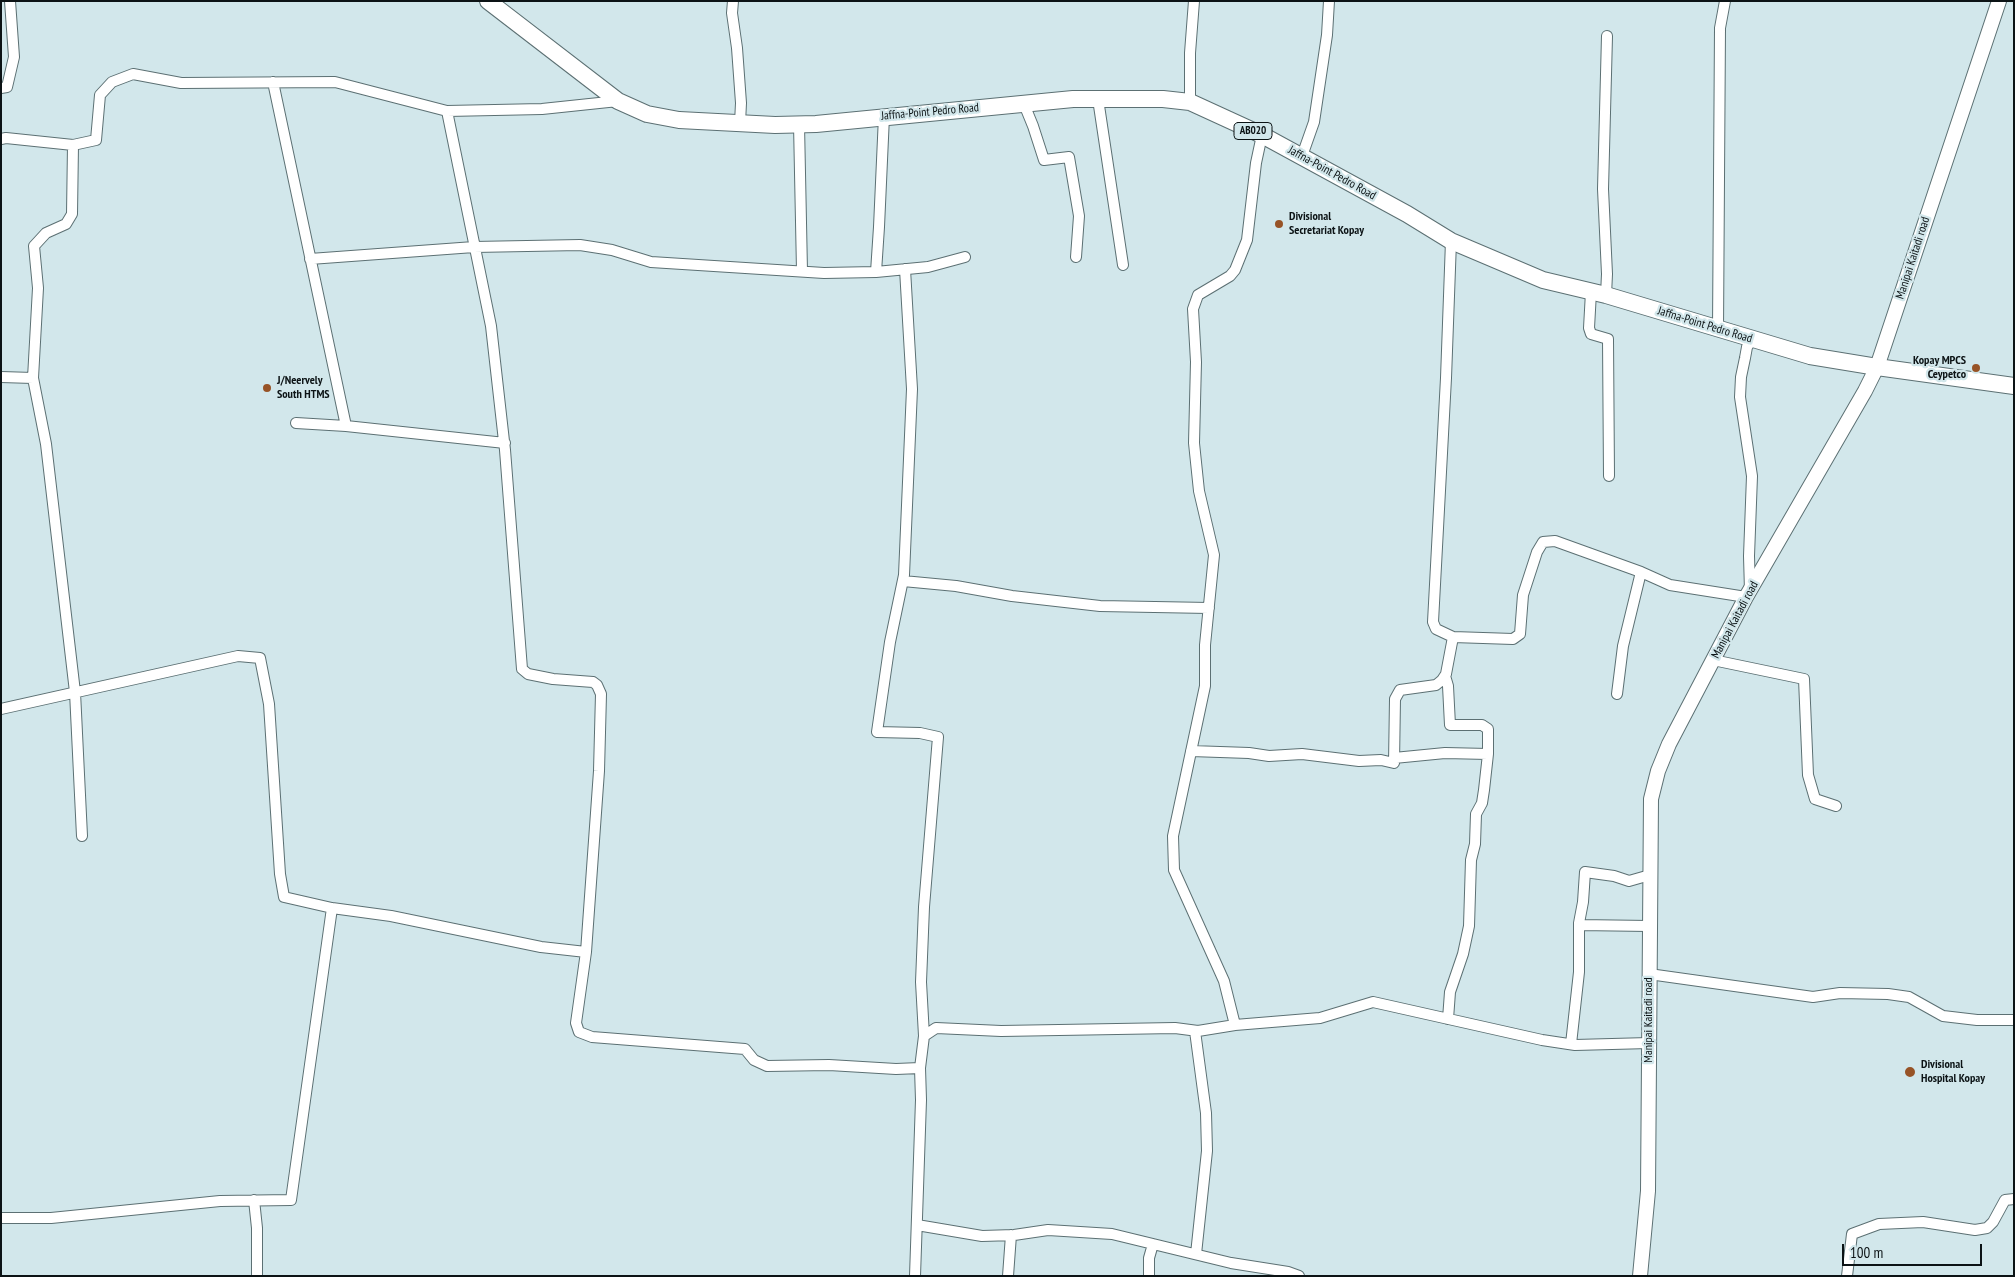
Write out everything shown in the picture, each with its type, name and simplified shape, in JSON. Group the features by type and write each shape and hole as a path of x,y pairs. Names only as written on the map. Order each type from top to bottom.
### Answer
{"main road":[{"name":"Jaffna-Point Pedro Road","path":"488,1 618,101 647,114 679,120 799,124 1073,99 1163,99 1190,102 1262,135 1302,156 1451,241 1543,280 1598,294 1810,356 2014,386"},
{"name":"Manipai Kaitadi road","path":"1640,1276 1648,1191 1651,799 1658,771 1669,744 1748,594 1865,392 1877,367 1999,1"}],"street":[{"path":"1,88 7,87 14,57 10,1"},
{"path":"733,1 732,13 741,103 740,123"},
{"path":"1190,102 1190,53 1194,1"},
{"path":"1302,156 1314,122 1327,35 1329,1"},
{"path":"1718,330 1720,28 1725,1"},
{"path":"1607,36 1603,189 1607,274 1598,294 1589,328 1591,334 1608,339 1609,476"},
{"path":"1,139 73,145 96,140 100,95 112,82 133,74 180,83 335,82 447,111 542,109 618,101"},
{"path":"273,82 346,426"},
{"path":"1098,99 1122,265"},
{"path":"1024,104 1044,160 1069,157 1078,216 1076,257"},
{"path":"447,111 491,326 504,443 522,669 528,674 552,679 593,682 597,685 600,694 599,771 586,952 576,1023 580,1032 592,1037 744,1049 754,1060 767,1066 829,1065 896,1069 920,1068"},
{"path":"876,272 884,116"},
{"path":"799,124 802,271"},
{"path":"1235,1025 1224,981 1174,870 1173,836 1205,686 1204,644 1214,555 1199,491 1194,443 1196,362 1193,310 1198,295 1230,276 1235,270 1247,240 1256,163 1262,135"},
{"path":"73,145 72,214 66,224 46,233 34,246 38,288 33,378 46,444 76,692 82,836"},
{"path":"1451,241 1433,622 1436,629 1453,637 1513,639 1520,634 1523,595 1537,552 1543,542 1555,541 1641,572 1670,585 1748,594 1752,476 1740,397 1741,377 1747,347 1752,340"},
{"path":"310,259 474,247 580,245 612,250 651,262 802,271 876,272 928,267 965,257"},
{"path":"905,269 912,389 903,581 890,642 877,732 920,733 938,737 924,907 921,982 924,1036 920,1068 921,1100 915,1276"},
{"path":"1,377 33,378"},
{"path":"296,423 346,426 504,443"},
{"path":"1617,694 1623,646 1641,572"},
{"path":"903,581 956,586 1012,596 1100,606 1208,608"},
{"path":"1191,751 1249,753 1268,756 1302,754 1359,761 1381,760 1394,763 1395,699 1400,690 1410,687 1436,685 1444,676 1453,637"},
{"path":"1,709 238,656 260,658 269,704 280,874 284,897 332,908 391,916 541,947 586,952"},
{"path":"1713,660 1804,679 1808,776 1815,800 1836,806"},
{"path":"1444,676 1448,686 1450,725 1482,725 1488,729 1488,754 1482,803 1476,814 1475,844 1471,860 1469,926 1463,954 1450,992 1448,1019"},
{"path":"1394,758 1446,754 1488,754"},
{"path":"1571,1044 1578,972 1579,925 1585,872 1614,876 1629,881 1650,875"},
{"path":"1,1218 51,1218 220,1201 291,1200 332,908"},
{"path":"1579,925 1649,926"},
{"path":"1649,974 1813,997 1840,994 1888,994 1909,997 1943,1016 1977,1020 2014,1020"},
{"path":"924,1036 936,1028 1001,1031 1175,1028 1195,1031 1235,1025 1320,1018 1373,1002 1542,1040 1571,1044 1649,1043"},
{"path":"1195,1031 1206,1113 1207,1151 1196,1254"},
{"path":"1847,1276 1852,1234 1879,1224 1923,1222 1975,1230 1987,1228 1993,1222 2005,1200 2014,1199"},
{"path":"254,1200 257,1228 257,1276"},
{"path":"917,1225 982,1236 1011,1235 1048,1230 1112,1234 1232,1263 1288,1272 1299,1276"},
{"path":"1008,1276 1011,1235"},
{"path":"1149,1276 1149,1258 1154,1244"}],"place":[{"name":"Divisional Secretariat Kopay","path":"1279,224"},
{"name":"Kopay MPCS Ceypetco","path":"1976,368"},
{"name":"J/Neervely South HTMS","path":"267,388"},
{"name":"Divisional Hospital Kopay","path":"1910,1072"}]}
